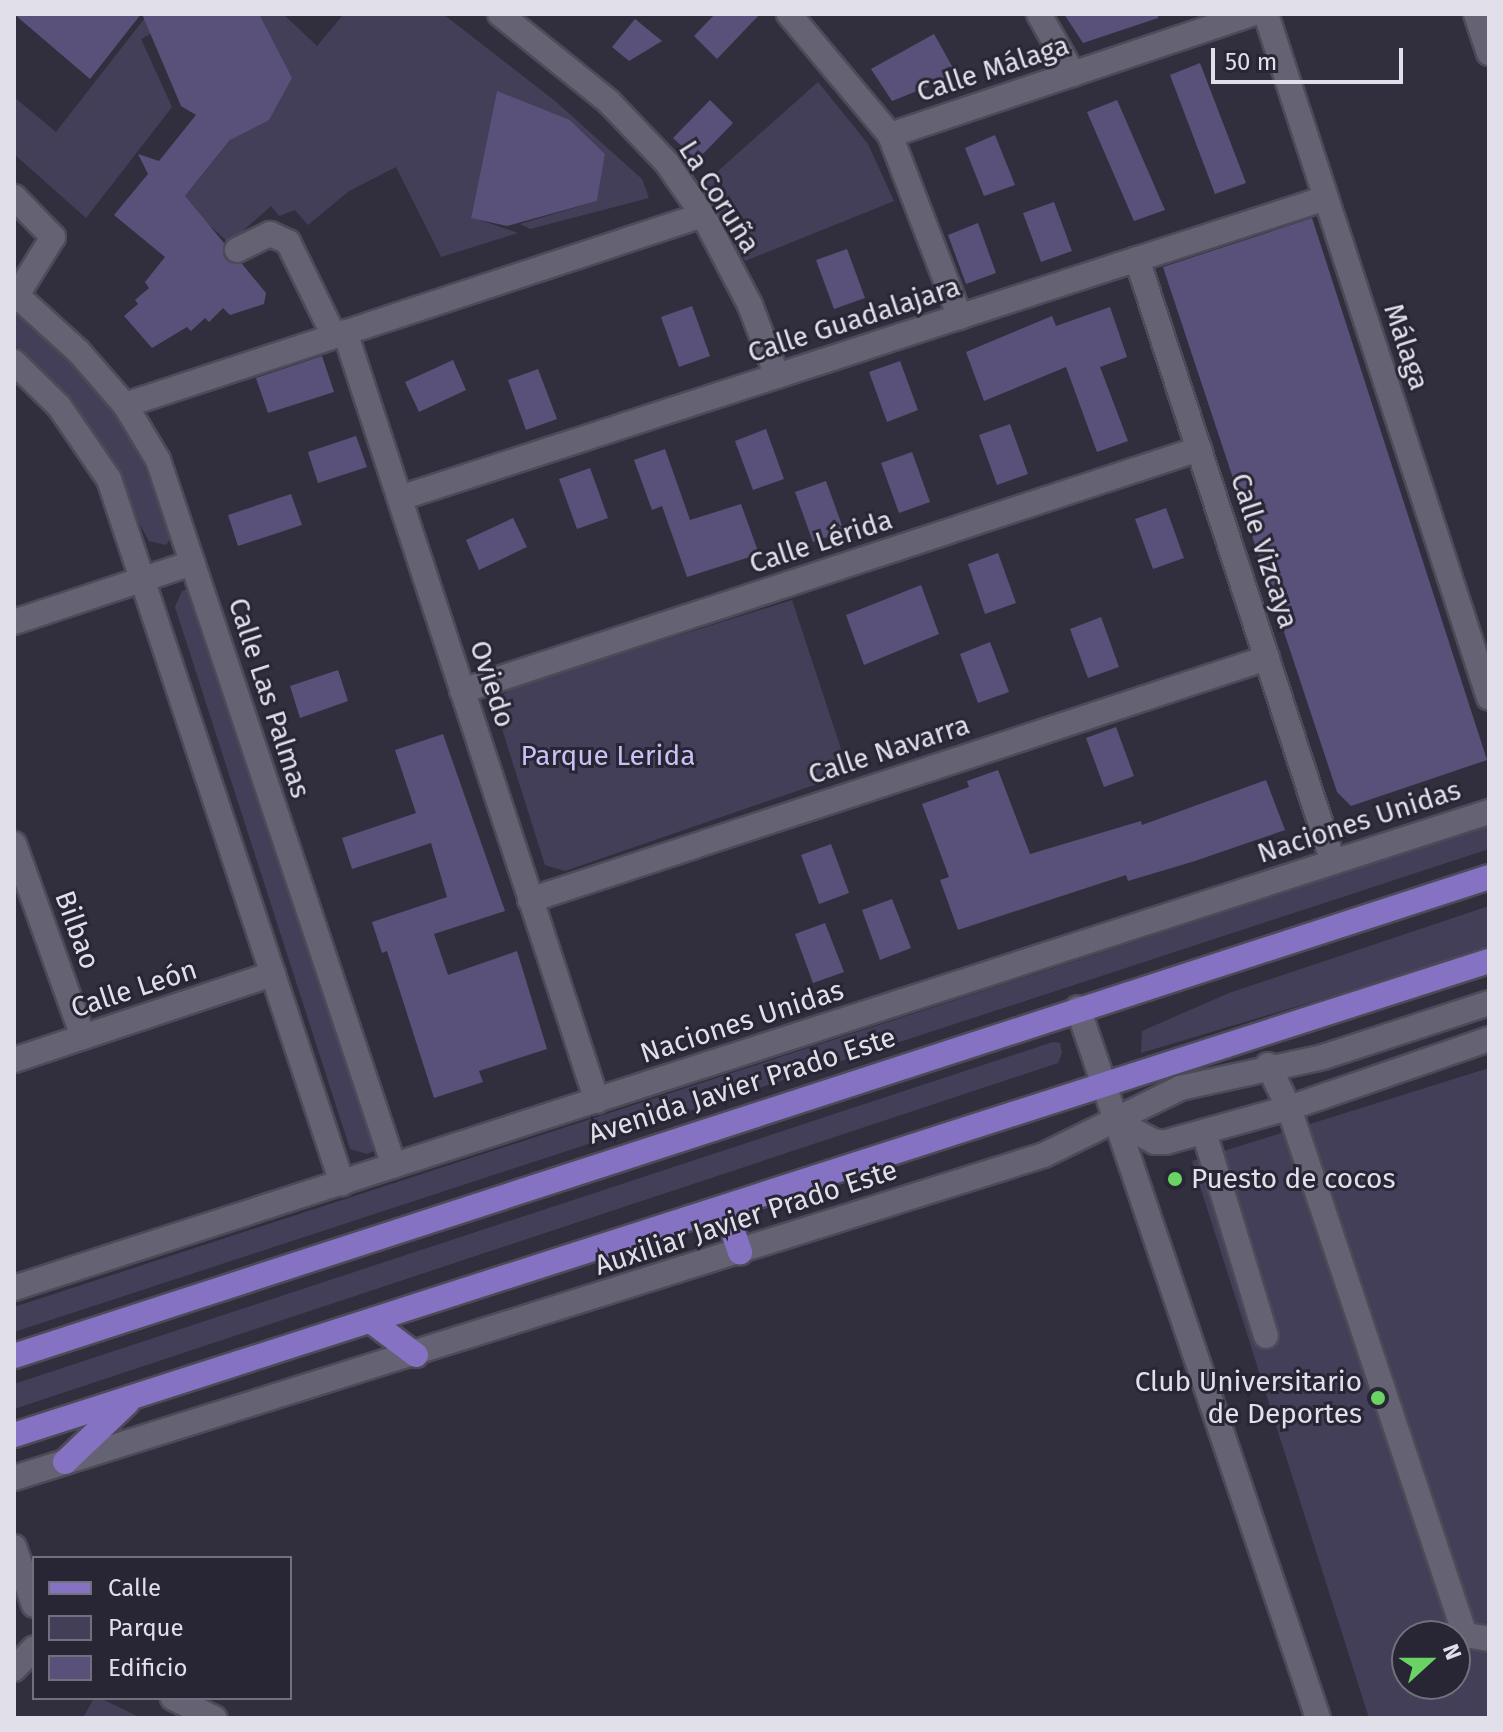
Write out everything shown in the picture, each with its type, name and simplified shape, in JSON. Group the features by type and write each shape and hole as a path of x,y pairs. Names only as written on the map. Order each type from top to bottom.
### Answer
{"main road":[{"name":"Avenida Javier Prado Este","path":"14,1356 1489,877"},
{"path":"14,1435 1105,1088 1489,961"},
{"path":"725,1209 740,1252"},
{"path":"372,1322 416,1355"},
{"path":"65,1462 132,1398"}],"street":[{"name":"La Coruña","path":"500,14 609,102 667,163 703,215 750,305 777,376"},
{"path":"789,14 890,135 960,317"},
{"path":"1039,14 1073,74"},
{"name":"Calle Málaga","path":"890,135 1252,14"},
{"name":"Málaga","path":"1266,14 1489,698"},
{"path":"1476,14 1489,53"},
{"path":"14,197 53,237 16,294"},
{"name":"Calle Guadalajara","path":"400,498 1326,198"},
{"path":"125,405 703,215"},
{"name":"Oviedo","path":"237,250 270,234 288,242 340,334 400,498 597,1101"},
{"name":"Calle Vizcaya","path":"1137,259 1333,862"},
{"name":"Calle Las Palmas","path":"16,294 52,323 125,405 158,460 394,1166"},
{"path":"14,362 59,406 109,479 145,579 342,1183"},
{"name":"Calle Lérida","path":"462,691 1199,449"},
{"path":"14,622 192,563"},
{"name":"Calle Navarra","path":"530,900 1267,658"},
{"name":"Naciones Unidas","path":"14,1288 1489,812"},
{"name":"Bilbao","path":"14,847 83,1037"},
{"name":"Calle León","path":"14,1060 273,974"},
{"name":"Auxiliar Javier Prado Este","path":"14,1478 416,1355 1044,1155 1180,1088 1268,1065 1323,1057 1489,1003"},
{"path":"1078,1008 1318,1718"},
{"path":"1116,1121 1155,1142 1204,1132 1289,1108 1489,1039"},
{"path":"1268,1065 1289,1108 1465,1635 1489,1639"},
{"path":"1204,1132 1266,1336"},
{"path":"14,1547 32,1599"},
{"path":"14,1669 32,1650"},
{"path":"177,1700 214,1718"}],"green space":[{"path":"148,14 165,26 141,39 172,107 86,218 14,154 14,97 56,132"},
{"path":"259,14 283,14 317,46 344,14 443,14 555,101 642,179 649,198 530,229 520,224 597,201 605,154 570,120 497,92 471,217 518,233 441,257 396,167 349,191 308,225 295,210 279,216 271,206 229,243 182,200 231,139"},
{"path":"818,82 868,144 894,201 745,261 699,188"},
{"path":"14,309 92,382 133,441 174,534 166,545 149,541 70,398 14,345"},
{"path":"192,588 376,1150 367,1154 350,1149 175,607 182,591"},
{"name":"Parque Lerida","path":"792,600 849,773 565,871 545,865 496,710 502,696 511,688"},
{"path":"1489,826 1489,849 14,1332 14,1307"},
{"path":"1489,906 1489,949 1141,1053 1142,1031 1229,993"},
{"path":"1053,1042 1060,1043 1062,1053 1058,1063 14,1409 14,1384"},
{"name":"Club Universitario de Deportes","path":"1489,1068 1489,1718 1369,1718 1192,1161"},
{"path":"93,1700 104,1700 141,1718 83,1718"}],"building":[{"path":"14,14 141,14 90,79"},
{"path":"142,14 259,14 292,78 269,120 230,140 185,196 224,243 224,257 242,264 266,293 264,304 230,315 223,308 209,322 205,318 191,331 187,327 152,348 124,316 138,304 135,300 149,288 145,282 165,257 114,215 148,174 138,154 159,161 196,115 181,106"},
{"path":"715,14 760,14 717,59 694,36"},
{"path":"1064,14 1158,14 1158,18 1083,43"},
{"path":"635,19 662,41 629,61 612,47"},
{"path":"934,34 957,75 892,101 871,69"},
{"path":"1200,63 1246,183 1215,194 1170,75"},
{"path":"497,91 570,120 605,154 597,201 507,226 471,218"},
{"path":"710,100 733,123 697,160 673,138"},
{"path":"1117,100 1165,210 1134,221 1087,112"},
{"path":"995,135 1015,185 984,196 965,148"},
{"path":"1054,202 1072,251 1041,262 1023,213"},
{"path":"1312,218 1487,760 1351,806 1337,792 1163,267"},
{"path":"978,223 996,273 966,284 948,235"},
{"path":"847,249 865,298 834,309 816,260"},
{"path":"692,306 710,356 679,367 661,317"},
{"path":"1110,307 1127,357 1100,367 1128,441 1097,452 1066,367 984,401 966,352 1052,316 1056,326"},
{"path":"322,356 334,392 268,413 256,378"},
{"path":"453,360 466,390 419,412 405,382"},
{"path":"900,361 918,410 887,422 869,372"},
{"path":"538,369 557,419 526,430 508,380"},
{"path":"1010,424 1028,474 997,485 979,435"},
{"path":"766,429 784,479 753,490 735,441"},
{"path":"356,436 367,467 318,483 308,452"},
{"path":"665,449 690,520 741,504 759,554 687,577 662,506 652,510 634,460"},
{"path":"912,452 930,502 899,513 881,463"},
{"path":"590,468 608,518 577,529 559,479"},
{"path":"826,481 844,531 813,542 795,492"},
{"path":"291,494 302,525 238,546 228,515"},
{"path":"1166,508 1184,558 1153,569 1135,519"},
{"path":"513,518 527,547 479,570 466,540"},
{"path":"998,553 1016,603 985,614 968,564"},
{"path":"921,585 939,634 864,665 846,615"},
{"path":"1101,617 1119,667 1088,678 1070,629"},
{"path":"990,642 1009,692 978,703 960,654"},
{"path":"338,670 348,701 300,718 290,686"},
{"path":"1116,727 1134,776 1104,787 1086,738"},
{"path":"443,734 505,911 434,934 448,975 517,951 547,1049 479,1071 483,1082 434,1098 387,951 382,953 372,922 447,897 431,843 352,869 342,838 416,813 395,750"},
{"path":"998,770 1030,854 1141,821 1142,825 1266,780 1285,830 1128,881 1126,875 958,930 940,880 949,877 922,804 969,787 967,781"},
{"path":"831,844 849,893 819,904 801,855"},
{"path":"892,899 911,948 880,960 862,910"},
{"path":"825,923 844,972 813,983 795,934"}],"place":[{"name":"Puesto de cocos","path":"1175,1179"},
{"name":"Club Universitario de Deportes","path":"1378,1398"}]}
